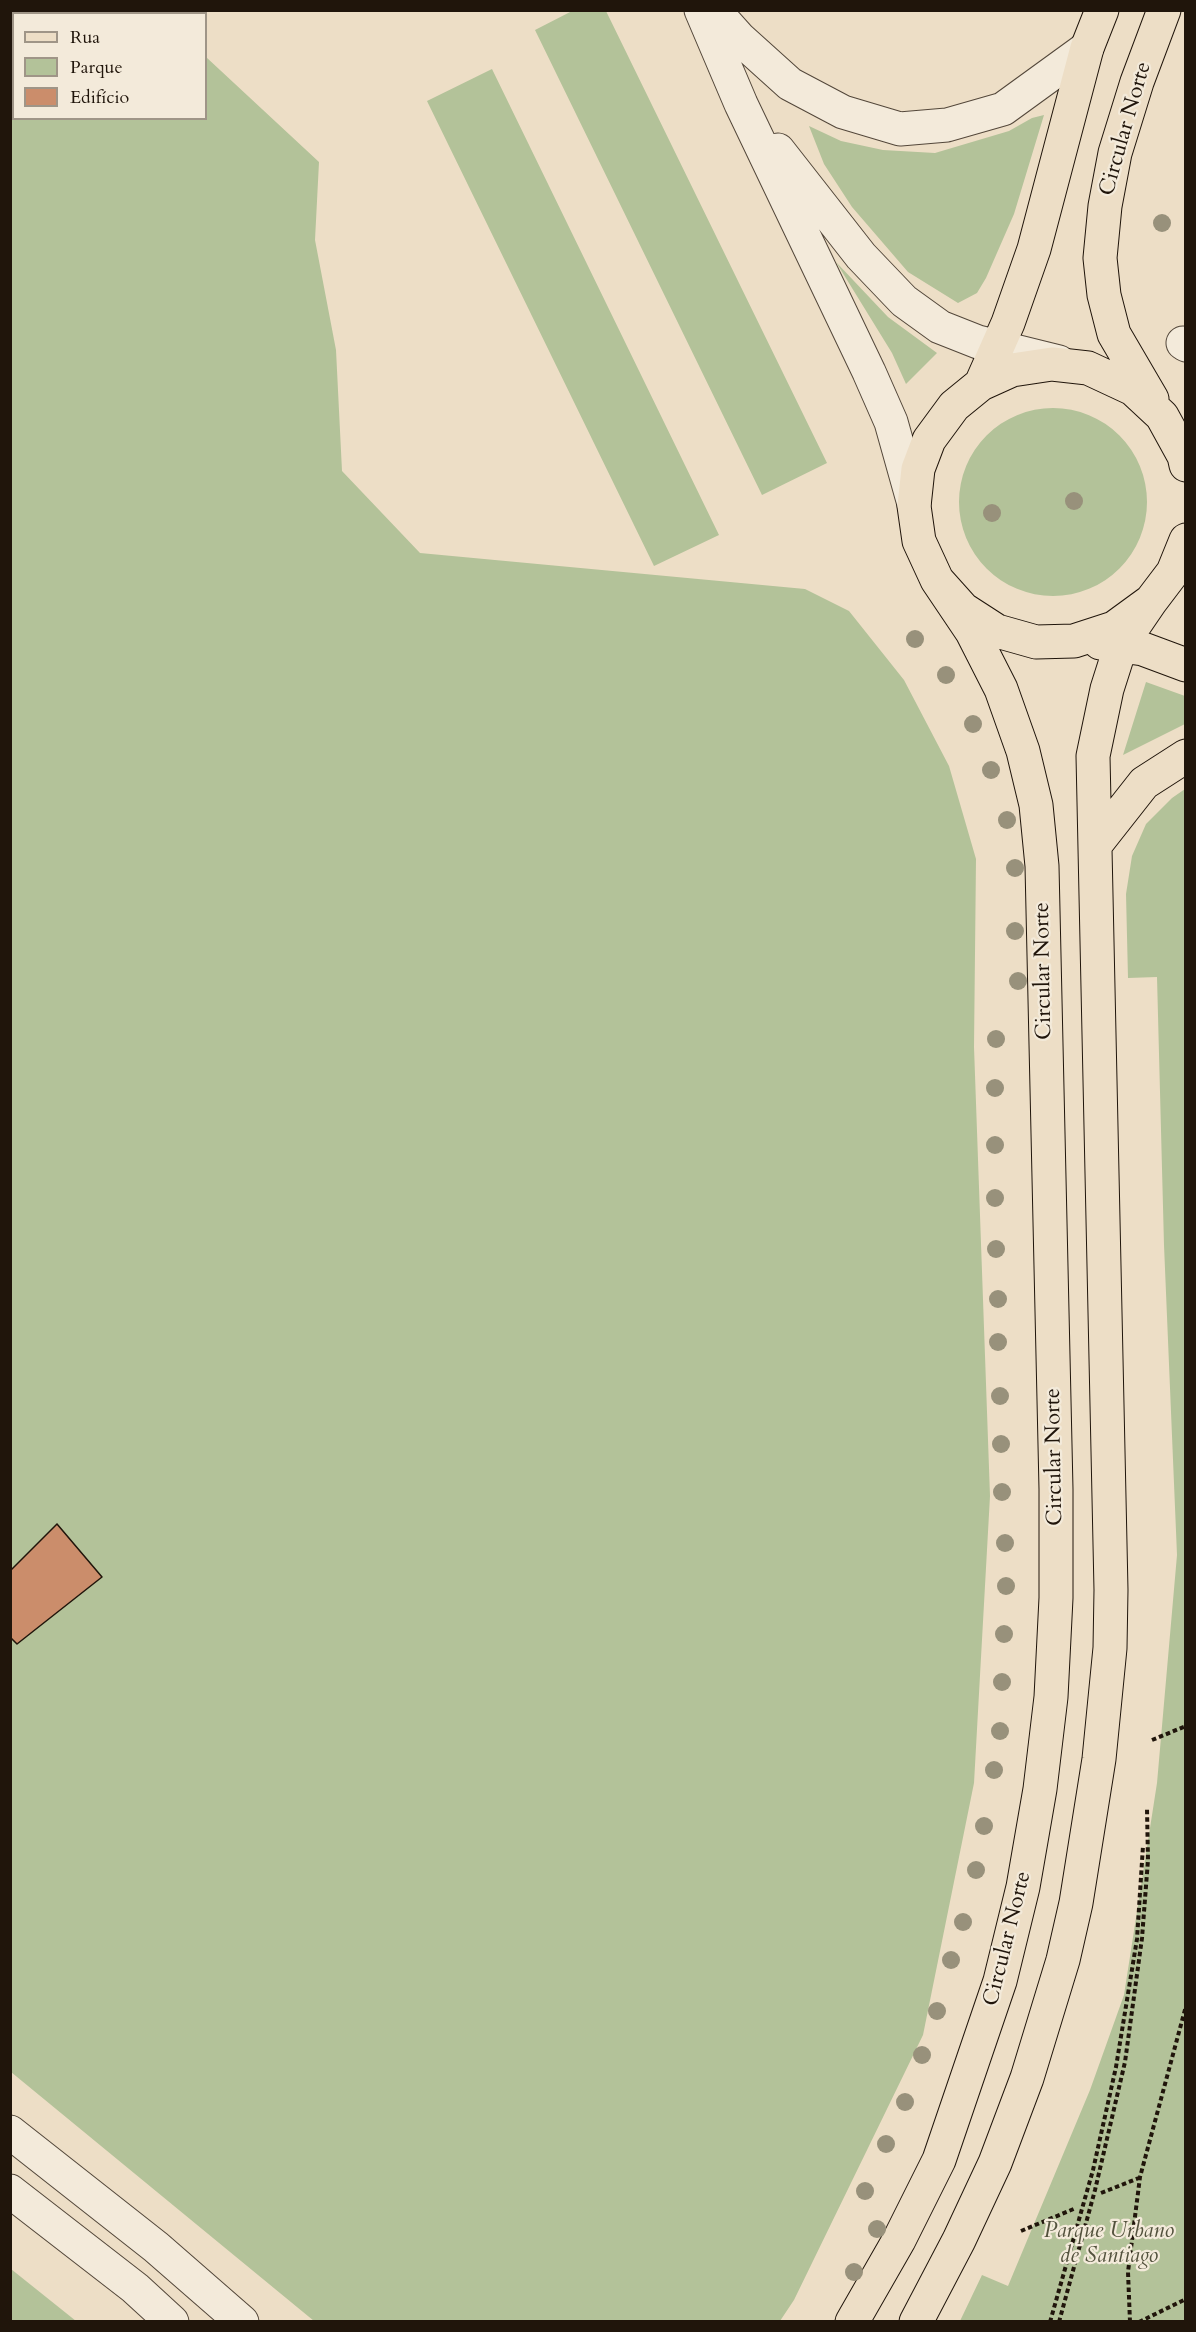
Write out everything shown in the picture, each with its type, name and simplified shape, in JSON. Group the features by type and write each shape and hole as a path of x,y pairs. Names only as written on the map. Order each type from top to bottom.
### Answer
{"main road":[{"path":"981,384 1034,249 1087,48 1102,10"},
{"name":"Circular Norte","path":"1164,10 1137,82 1115,153 1105,206 1100,258 1104,295 1114,334 1185,460"},
{"path":"1162,416 1133,389 1088,368 1052,364 1012,370 981,384 954,406 929,440 918,469 914,506 919,541 937,580 963,609 998,631 1036,642 1074,641 1121,645 1143,649 1185,665"},
{"path":"916,2322 960,2240 995,2163 1030,2069 1063,1960 1076,1903 1100,1748 1110,1648 1111,1590 1093,756 1107,689 1121,645 1173,572 1185,540"},
{"name":"Circular Norte","path":"852,2322 899,2240 939,2160 1000,1981 1023,1887 1040,1789 1051,1697 1056,1598 1056,1489 1042,866 1036,805 1023,751 1001,689 972,632 937,580"},
{"path":"1074,641 1114,628 1151,601"},
{"path":"1096,844 1144,783 1185,756"}],"street":[{"path":"701,10 741,104 891,422 908,474 914,506"},
{"path":"714,10 790,84 843,112 900,129 947,124 1003,109 1087,48"},
{"path":"741,104 861,256 904,301 940,327 997,348 1088,368"},
{"path":"10,2132 156,2247 242,2322"},
{"path":"10,2191 135,2288 172,2322"}],"path":[{"path":"1152,1740 1185,1725"},
{"path":"1059,2322 1095,2190 1125,2062 1142,1938 1148,1860 1147,1809"},
{"path":"1050,2322 1093,2170 1116,2067 1137,1940 1143,1846"},
{"path":"1130,2322 1128,2272 1140,2177 1185,2006"},
{"path":"1101,2193 1140,2177"},
{"path":"1021,2231 1077,2208"},
{"path":"1139,2322 1185,2299"}],"green space":[{"path":"155,10 157,12 12,12 12,120 207,120 207,58 319,162 315,240 336,350 342,471 420,553 805,589 849,611 904,680 949,766 976,859 974,1047 990,1496 974,1783 923,2035 794,2300 780,2321 314,2321 11,2072 10,11"},
{"path":"574,10 606,11 827,463 762,495 535,30"},
{"path":"492,69 719,535 654,566 427,101"},
{"path":"1044,115 1014,214 986,278 977,293 958,303 908,272 852,207 824,164 809,126 841,141 883,150 935,153 1009,131 1032,118"},
{"path":"836,262 888,317 937,353 906,384 892,353"},
{"path":"1053,408 1089,415 1113,429 1126,442 1140,466 1147,502 1140,538 1126,562 1113,575 1089,589 1053,596 1017,589 993,575 980,562 966,538 959,502 966,466 980,442 993,429 1017,415"},
{"path":"1146,682 1185,696 1185,724 1123,755"},
{"name":"Parque Urbano de Santiago","path":"1185,789 1185,2321 960,2321 982,2275 1008,2286 1090,2090 1124,1995 1157,1783 1177,1555 1164,1245 1157,977 1128,978 1126,894 1132,856 1146,824 1172,798"},
{"path":"11,2269 76,2321 11,2321"}],"building":[{"path":"57,1524 102,1577 17,1644 10,1637 10,1571"}]}
